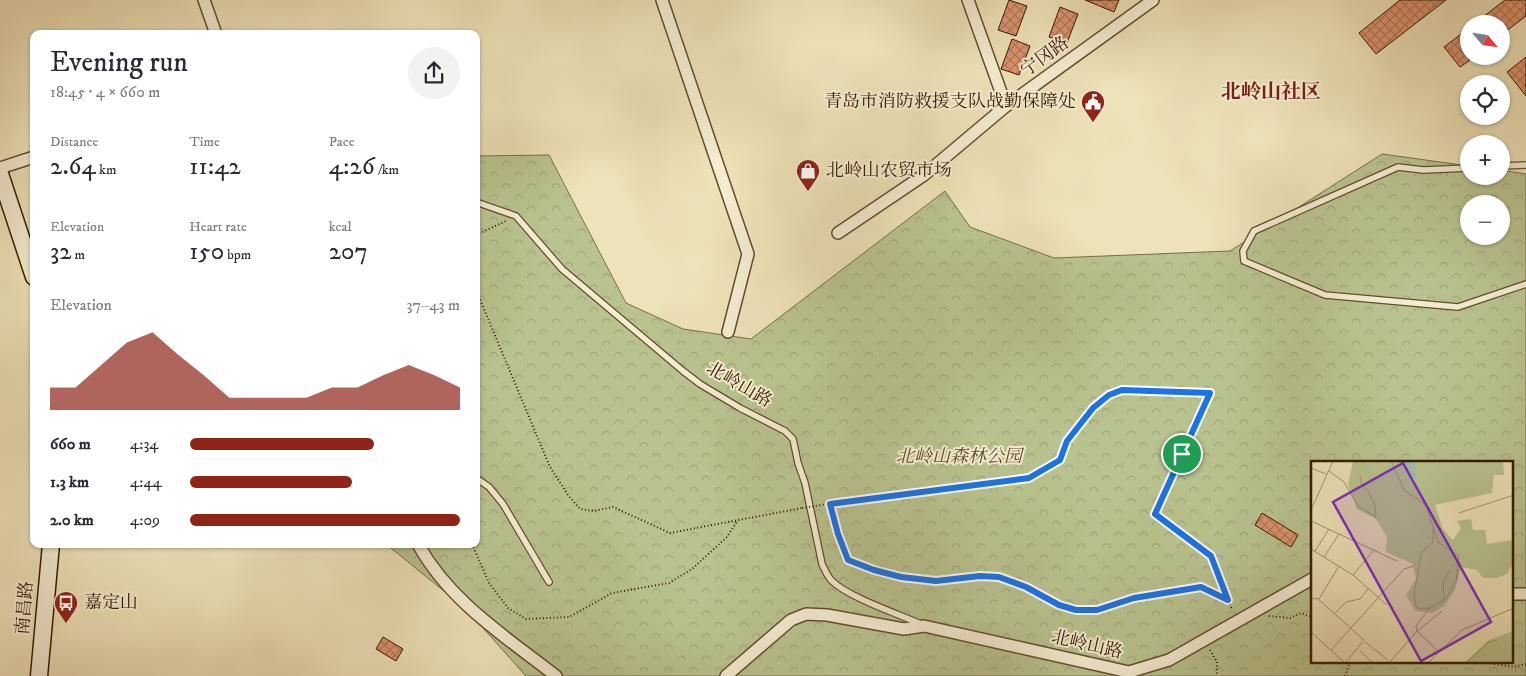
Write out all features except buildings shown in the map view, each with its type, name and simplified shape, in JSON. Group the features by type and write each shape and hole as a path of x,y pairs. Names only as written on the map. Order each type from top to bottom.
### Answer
{"main road":[{"path":"0,174 30,265"},
{"name":"南昌路","path":"39,676 51,548"}],"street":[{"path":"204,0 215,30"},
{"path":"662,0 748,254 728,332"},
{"path":"968,0 1006,106"},
{"name":"宁冈路","path":"838,232 924,175 1006,106 1153,0"},
{"path":"0,168 30,159"},
{"path":"420,548 446,585 472,610 556,676"},
{"name":"北岭山路","path":"726,676 791,620 806,614 827,615 904,629 924,626 1129,672 1169,660 1311,580"}],"lane":[{"path":"1510,166 1526,165"},
{"path":"1460,168 1423,170 1398,167 1254,231 1243,251 1244,261 1325,295 1458,307 1526,284"},
{"name":"北岭山路","path":"480,203 516,216 562,269 700,384 740,408 785,431 793,439 805,483 822,564 826,574 845,591 924,626"},
{"path":"480,481 489,487 503,504 549,582"}],"path":[{"path":"480,233 516,216"},
{"path":"480,300 550,467 568,495 580,509 594,511 613,507 670,533 834,503 1029,478 1060,460 1067,441 1093,408 1109,395 1122,390 1210,393 1155,514 1211,556 1237,622"},
{"path":"830,504 838,534 848,560 874,570 901,577 936,581 980,576 999,577 1026,587 1059,605 1076,610 1097,610 1134,598 1201,587 1228,600"},
{"path":"474,548 489,583 508,608 526,619 569,617 612,593 669,583 692,569 727,537 738,520"},
{"path":"1252,613 1290,618 1301,613 1311,617"},
{"path":"1205,640 1217,662 1217,676"},
{"path":"1345,676 1349,664"},
{"path":"1496,664 1513,667 1526,664"}],"green space":[{"name":"北岭山森林公园","path":"1382,154 1460,165 1460,185 1510,185 1510,171 1526,174 1526,676 526,676 466,609 391,548 480,548 480,156 549,155 626,303 683,329 751,339 945,191 970,227 1054,258 1230,251"}],"place":[{"name":"青岛市消防救援支队战勤保障处","path":"1093,123"},
{"name":"北岭山农贸市场","path":"808,192"},
{"name":"嘉定山","path":"66,624"}],"district":[{"name":"北岭山社区","path":"1271,92"}],"route":[{"path":"1122,390 1210,393 1182,454 1155,514 1211,556 1228,600 1201,587 1134,598 1097,610 1076,610 1059,605 1026,587 999,577 980,576 936,581 901,577 874,570 848,560 838,534 830,504 1029,478 1060,460 1067,441 1093,408 1109,395 1122,390"}]}
